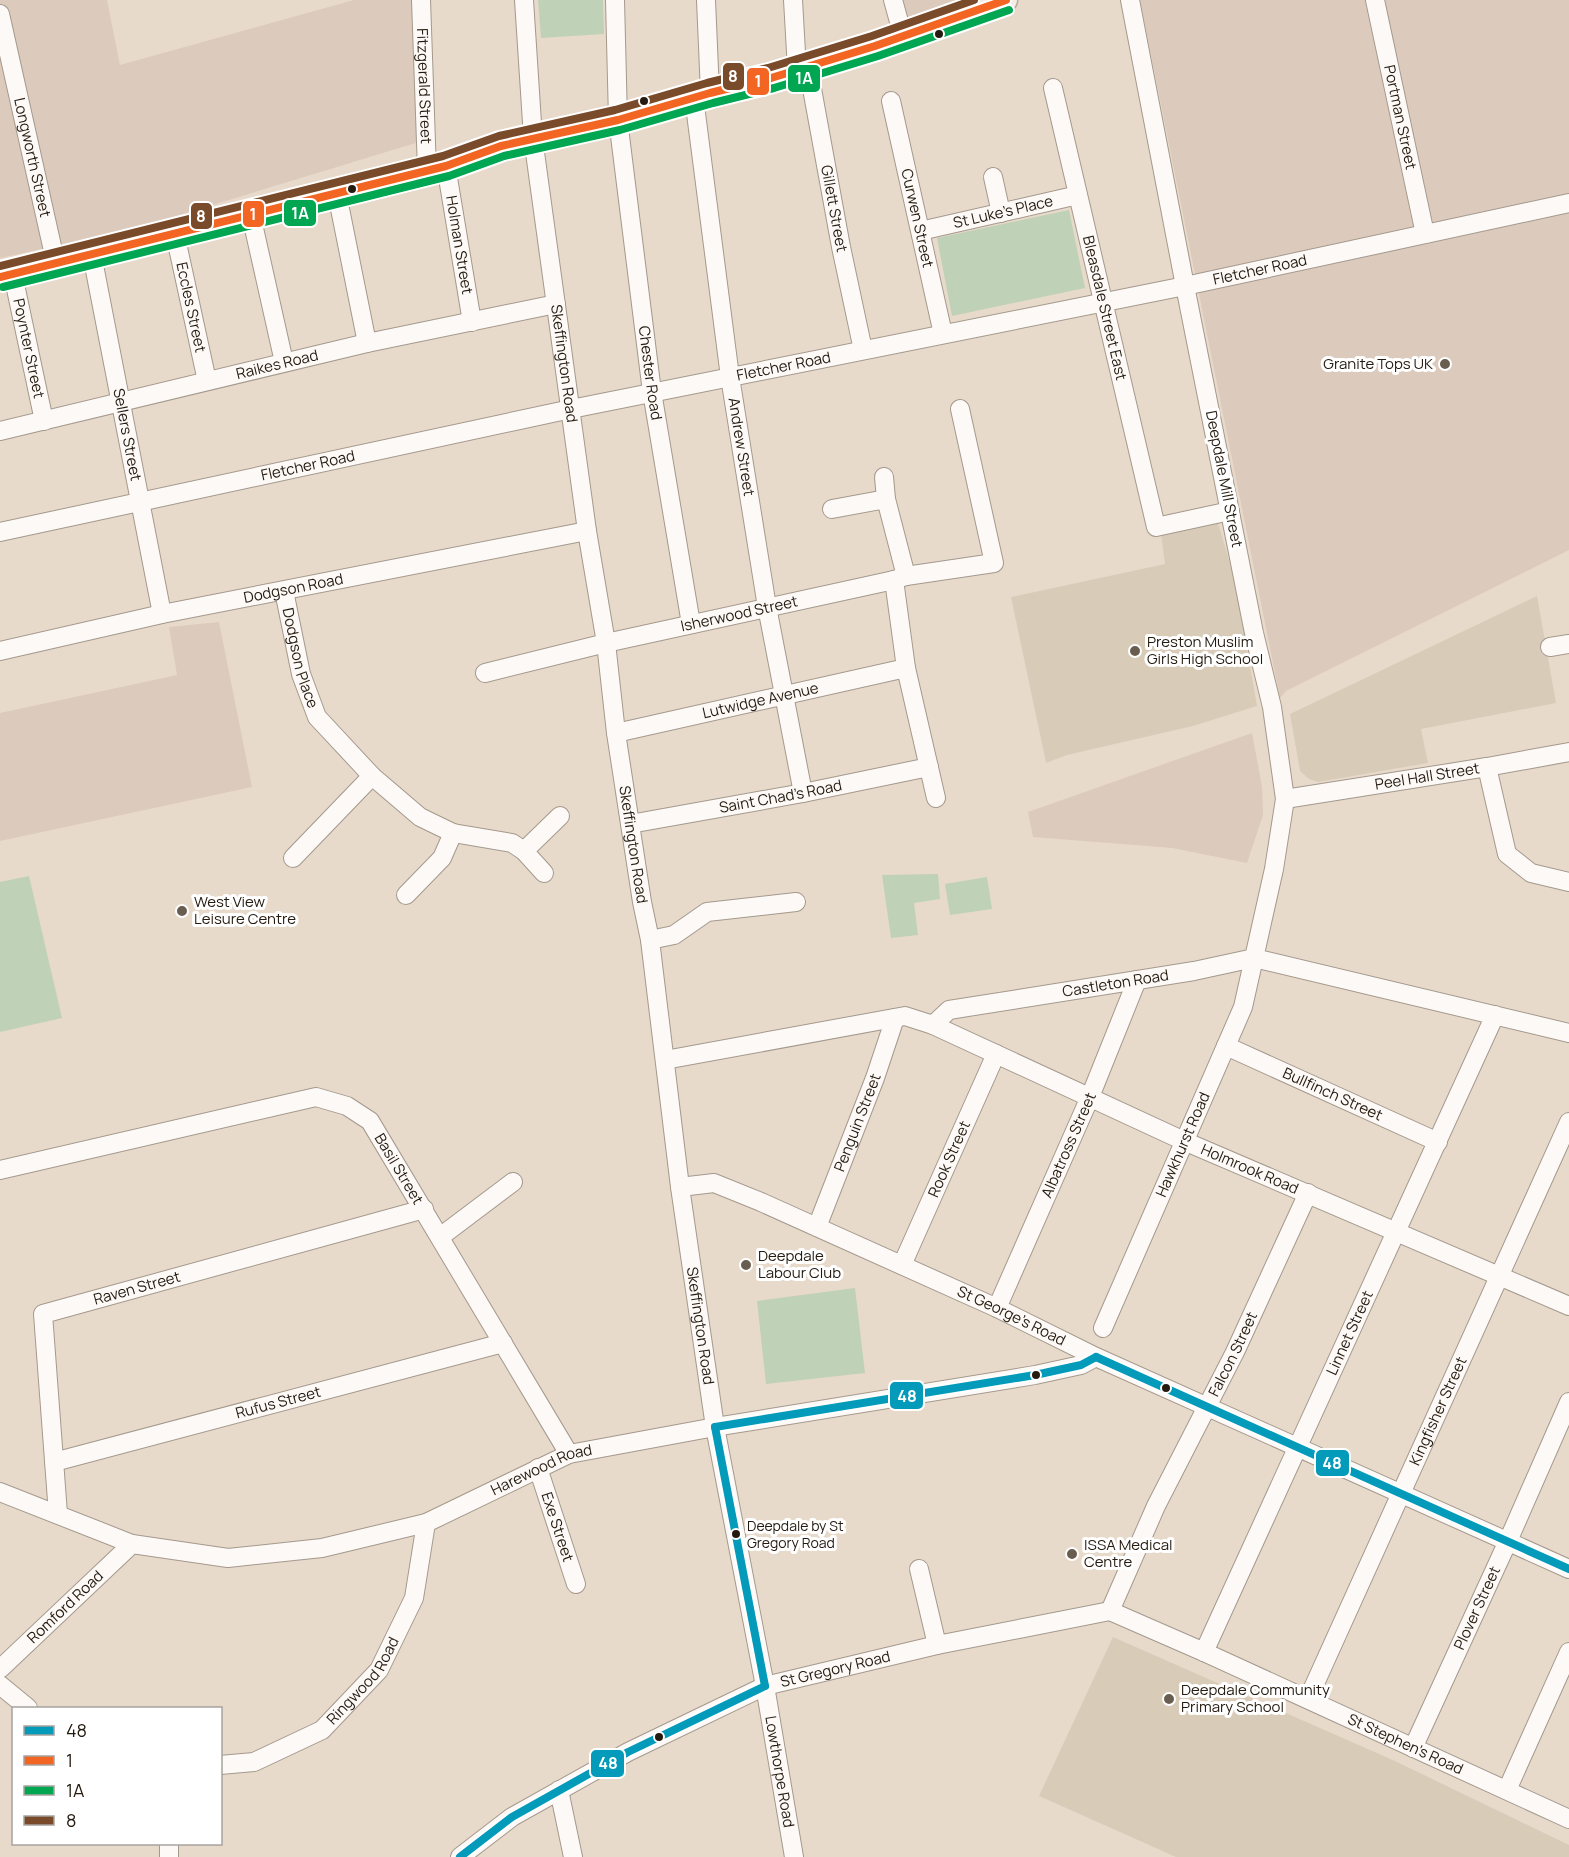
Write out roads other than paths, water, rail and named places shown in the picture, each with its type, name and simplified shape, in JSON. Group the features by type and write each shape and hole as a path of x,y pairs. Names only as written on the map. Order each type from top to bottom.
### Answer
{"main road":[{"path":"7,276 436,169 501,146 618,120 702,95 771,78 1006,0"}],"street":[{"name":"Fitzgerald Street","path":"421,0 436,169"},
{"name":"Skeffington Road","path":"524,0 533,138 587,531 606,643 616,733 650,940 680,1187 715,1427 765,1686"},
{"name":"Chester Road","path":"615,0 618,120 652,392 691,624"},
{"name":"Andrew Street","path":"706,0 702,95 730,377 767,607 803,793"},
{"name":"Gillett Street","path":"793,0 802,68 863,351"},
{"path":"893,0 903,36"},
{"name":"Deepdale Mill Street","path":"1130,0 1230,511 1272,707 1285,799 1274,869 1254,958"},
{"name":"Portman Street","path":"1375,0 1425,234"},
{"name":"Longworth Street","path":"0,14 56,264"},
{"name":"Bleasdale Street East","path":"1053,88 1156,527 1230,511"},
{"name":"Curwen Street","path":"891,101 943,334"},
{"name":"Holman Street","path":"436,169 472,322"},
{"path":"993,177 1001,213"},
{"path":"337,194 367,342"},
{"name":"St Luke's Place","path":"929,230 1078,195"},
{"name":"Fletcher Road","path":"0,532 652,392 1185,286 1569,203"},
{"path":"251,215 284,362"},
{"name":"Eccles Street","path":"174,234 207,381"},
{"name":"Sellers Street","path":"92,255 162,614"},
{"name":"Poynter Street","path":"7,276 44,421"},
{"name":"Raikes Road","path":"0,431 367,342 556,304"},
{"name":"Isherwood Street","path":"485,673 606,643 900,578 994,563 960,409"},
{"path":"884,477 900,578 906,668 936,798"},
{"path":"832,509 886,499"},
{"name":"Dodgson Road","path":"0,651 162,614 587,531"},
{"name":"Dodgson Place","path":"284,591 301,674 317,717 372,776 420,817 453,833 512,843 524,851 544,873"},
{"path":"1550,648 1569,644"},
{"name":"Lutwidge Avenue","path":"616,733 906,668"},
{"name":"Peel Hall Street","path":"1285,799 1569,752"},
{"name":"Saint Chad's Road","path":"630,824 803,793 929,767"},
{"path":"1487,767 1507,854 1531,873 1569,882"},
{"path":"293,858 372,776"},
{"path":"524,851 560,816"},
{"path":"406,895 442,858 453,833"},
{"path":"650,940 674,935 707,912 796,902"},
{"name":"Castleton Road","path":"933,1025 949,1010 1194,971 1254,958 1569,1033"},
{"name":"Hawkhurst Road","path":"1103,1328 1243,1007 1254,958"},
{"name":"Albatross Street","path":"997,1308 1090,1097 1137,980"},
{"name":"Linnet Street","path":"1204,1652 1495,1015"},
{"path":"665,1060 905,1016 933,1025"},
{"name":"Penguin Street","path":"817,1227 876,1078 895,1018"},
{"name":"Holmrook Road","path":"933,1025 1184,1141 1569,1306"},
{"name":"Bullfinch Street","path":"1226,1046 1438,1142"},
{"name":"Rook Street","path":"902,1265 996,1054"},
{"name":"Basil Street","path":"0,1170 316,1097 347,1106 370,1121 569,1454"},
{"name":"Kingfisher Street","path":"1308,1699 1569,1122"},
{"path":"440,1237 513,1182"},
{"name":"St George's Road","path":"680,1187 714,1183 817,1227 997,1308 1096,1357 1569,1569"},
{"name":"Falcon Street","path":"1110,1611 1156,1506 1207,1406 1308,1193"},
{"name":"Raven Street","path":"58,1514 43,1314 424,1209"},
{"name":"Rufus Street","path":"54,1462 503,1343"},
{"name":"Harewood Road","path":"0,1492 132,1544 228,1558 322,1548 426,1523 569,1454 715,1427 1035,1376 1082,1365 1096,1357"},
{"name":"Plover Street","path":"1413,1748 1569,1402"},
{"name":"Exe Street","path":"538,1468 576,1584"},
{"name":"Ringwood Road","path":"222,1765 254,1762 322,1730 379,1670 414,1598 426,1523"},
{"name":"Romford Road","path":"0,1669 132,1544"},
{"path":"919,1569 937,1645"},
{"name":"St Gregory Road","path":"460,1857 512,1817 628,1752 765,1686 937,1645 1110,1611"},
{"name":"St Stephen's Road","path":"1110,1611 1569,1819"},
{"path":"1507,1790 1569,1652"},
{"path":"0,1685 27,1707"},
{"name":"Lowthorpe Road","path":"765,1686 794,1857"},
{"path":"559,1791 573,1857"}],"place":[{"name":"Granite Tops UK","path":"1445,364"},
{"name":"Preston Muslim Girls High School","path":"1135,651"},
{"name":"West View Leisure Centre","path":"182,911"},
{"name":"Deepdale Labour Club","path":"746,1265"},
{"name":"Deepdale by St Gregory Road","path":"736,1534"},
{"name":"ISSA Medical Centre","path":"1072,1554"},
{"name":"Deepdale Community Primary School","path":"1169,1699"}]}
